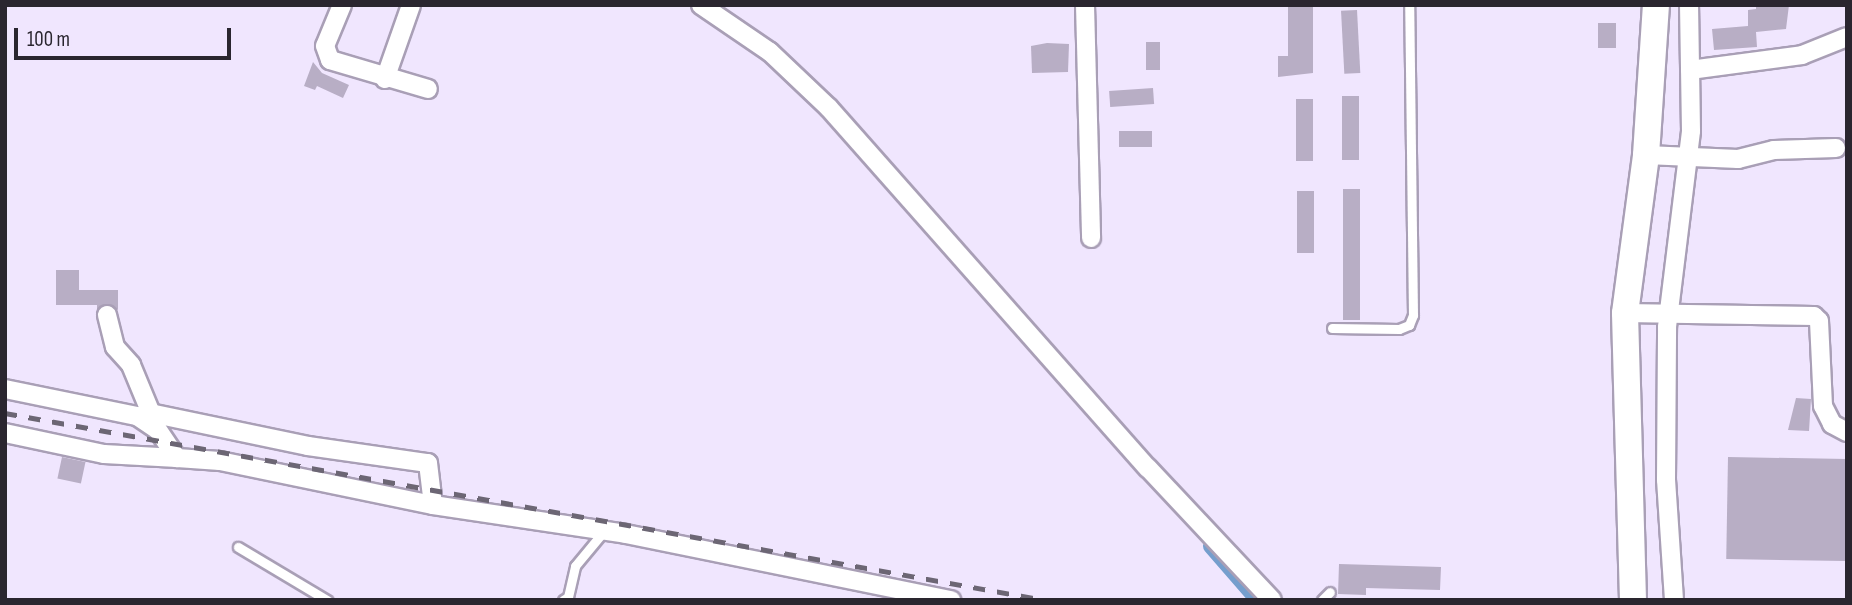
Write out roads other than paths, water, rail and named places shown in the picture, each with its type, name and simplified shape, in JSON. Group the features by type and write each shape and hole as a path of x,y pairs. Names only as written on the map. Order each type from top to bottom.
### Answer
{"main road":[{"path":"1633,600 1625,313 1646,155 1656,5"}],"street":[{"path":"342,5 325,55 385,79 428,89"},
{"path":"385,79 411,5"},
{"path":"701,5 770,52 829,108 1148,468 1272,600"},
{"path":"1085,5 1091,238"},
{"path":"1674,600 1666,480 1668,314 1689,159 1689,5"},
{"path":"1690,70 1802,55 1847,37"},
{"path":"1646,155 1689,159 1738,159 1774,150 1836,148"},
{"path":"1625,313 1814,316 1819,321 1823,406 1832,424 1847,432"},
{"path":"107,315 115,347 131,365 149,413 177,458"},
{"path":"5,389 136,416 159,430"},
{"path":"149,413 308,446 428,463 433,505"},
{"path":"5,433 104,454 220,461 433,505 605,530 951,600"}],"lane":[{"path":"1332,328 1399,329 1409,325 1413,315 1409,5"},
{"path":"564,600 568,597 575,566 605,530"},
{"path":"238,547 327,600"}],"waterway":[{"path":"1211,546 1258,600"}],"railway":[{"path":"5,413 1044,600"}]}
